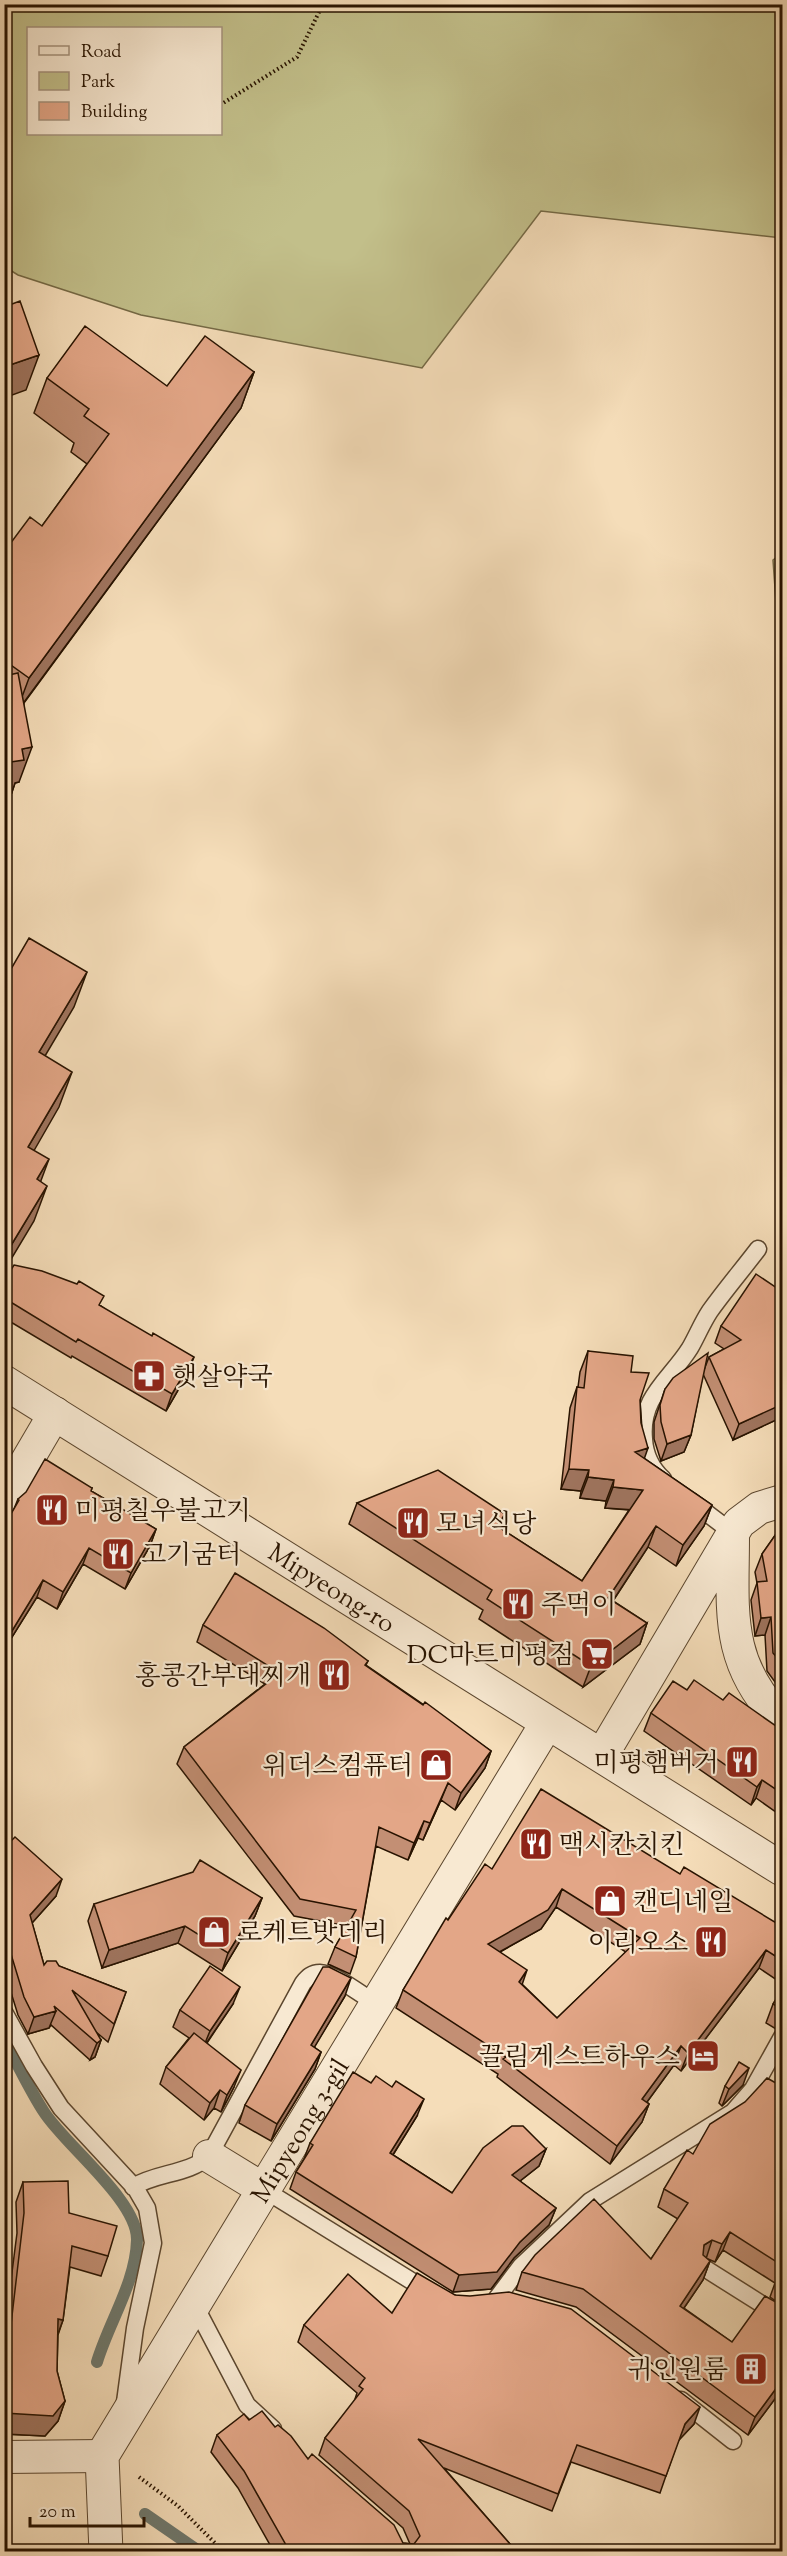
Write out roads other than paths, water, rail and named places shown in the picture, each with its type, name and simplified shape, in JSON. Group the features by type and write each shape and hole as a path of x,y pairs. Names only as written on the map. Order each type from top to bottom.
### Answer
{"street":[{"name":"Mipyeong-ro","path":"4,1382 783,1869"},
{"path":"4,1500 55,1413"},
{"path":"602,1755 739,1523 759,1508 783,1500"},
{"path":"733,1533 733,1618 740,1654 757,1693 780,1716"},
{"name":"Mipyeong 3-gil","path":"102,2456 547,1723"},
{"path":"208,2156 263,2189"},
{"path":"4,2457 102,2456 106,2552"}],"lane":[{"path":"733,1533 667,1483 654,1469 646,1453 643,1421 653,1395 689,1349 708,1314 758,1249"},
{"path":"134,2187 150,2178 194,2167 208,2156 306,1979 316,1973 327,1974 376,2004"},
{"path":"4,2012 61,2109 134,2187 147,2208 153,2243 135,2328 123,2420"},
{"path":"478,2301 505,2300 521,2266 590,2201 733,2112 753,2089 783,2037"},
{"path":"263,2189 443,2299"},
{"path":"706,2269 783,2317"},
{"path":"194,2304 247,2405 285,2439"},
{"path":"670,2391 733,2441"}],"waterway":[{"path":"4,2040 44,2112 114,2191 134,2225 137,2240 132,2271 97,2362"},
{"path":"145,2514 200,2552"}],"place":[{"name":"햇살약국","path":"149,1376"},
{"name":"미평칠우불고기","path":"52,1510"},
{"name":"모녀식당","path":"413,1523"},
{"name":"고기굼터","path":"118,1554"},
{"name":"주먹이","path":"518,1604"},
{"name":"DC마트미평점","path":"597,1654"},
{"name":"홍콩간부대찌개","path":"334,1675"},
{"name":"미평햄버거","path":"742,1762"},
{"name":"위더스컴퓨터","path":"436,1765"},
{"name":"맥시칸치킨","path":"536,1844"},
{"name":"캔디네일","path":"610,1901"},
{"name":"로케트밧데리","path":"214,1932"},
{"name":"이리오소","path":"711,1942"},
{"name":"끌림게스트하우스","path":"703,2056"},
{"name":"귀인원룸","path":"751,2369"}]}
